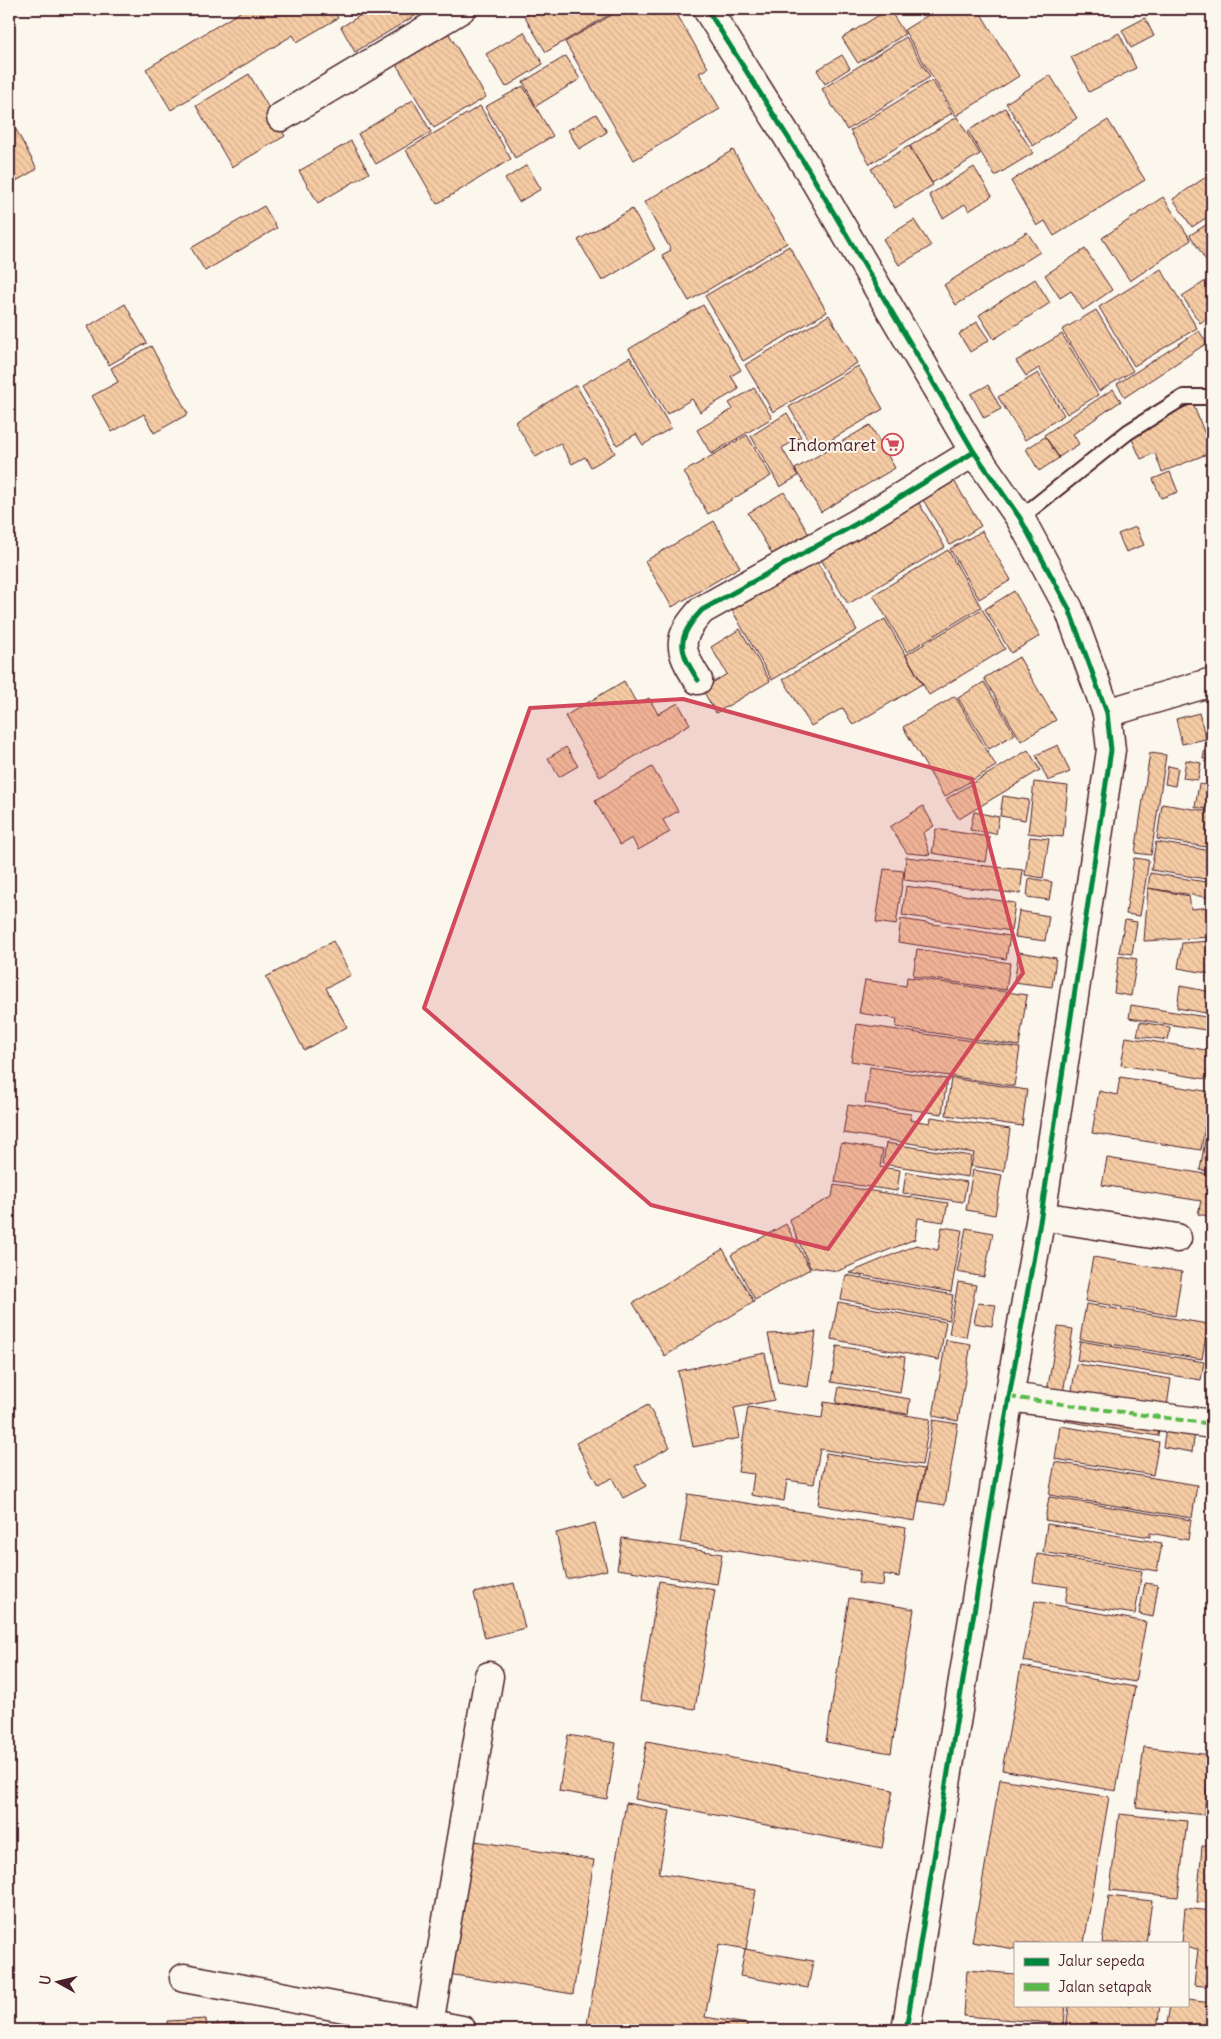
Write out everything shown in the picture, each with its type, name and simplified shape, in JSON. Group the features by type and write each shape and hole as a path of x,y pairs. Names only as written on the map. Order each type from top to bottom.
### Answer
{"street":[{"path":"281,118 461,9"},
{"path":"708,9 808,169 974,452 1020,518 1069,609 1106,713 1111,750 1041,1216 1009,1397 906,2030"},
{"path":"698,680 684,658 683,641 686,627 702,610 856,524 974,452"},
{"path":"1106,713 1212,682"},
{"path":"1041,1216 1177,1238"},
{"path":"1009,1397 1212,1424"},
{"path":"428,2024 489,1676"},
{"path":"184,1978 462,2030"}],"lane":[{"path":"1020,518 1128,432 1184,397 1212,396"}],"highlighted area":[{"path":"683,699 972,779 1023,973 828,1249 651,1205 424,1008 530,708"}],"building":[{"path":"245,9 332,9 338,18 297,42 293,35 171,110 146,69"},
{"path":"371,9 426,9 355,52 341,27"},
{"path":"537,9 619,9 546,52 524,16"},
{"path":"622,9 674,9 708,68 699,73 720,109 634,160 565,42"},
{"path":"889,9 905,34 858,63 842,38"},
{"path":"938,9 978,9 1019,76 956,116 904,30"},
{"path":"1145,18 1154,36 1131,48 1122,30"},
{"path":"445,27 486,97 434,128 393,59"},
{"path":"524,32 543,64 506,87 486,54"},
{"path":"1119,33 1136,68 1089,92 1071,57"},
{"path":"906,37 930,77 847,130 822,89"},
{"path":"842,55 850,68 825,84 817,70"},
{"path":"566,56 580,79 536,106 523,82"},
{"path":"249,74 285,136 232,167 196,106"},
{"path":"1050,75 1077,118 1033,146 1006,103"},
{"path":"932,80 952,113 870,164 850,131"},
{"path":"523,86 553,136 515,158 485,107"},
{"path":"413,100 431,132 376,164 358,134"},
{"path":"480,106 511,159 437,204 406,150"},
{"path":"1005,108 1033,153 995,176 968,131"},
{"path":"596,114 607,132 579,149 568,130"},
{"path":"957,117 980,154 932,183 910,146"},
{"path":"1108,120 1145,180 1054,236 1045,221 1037,226 1011,181"},
{"path":"12,122 37,169 9,185 9,124"},
{"path":"351,141 369,173 318,203 299,171"},
{"path":"909,146 933,185 895,208 871,169"},
{"path":"733,150 787,243 689,301 662,255 671,250 644,202"},
{"path":"527,165 541,189 519,202 505,179"},
{"path":"974,167 992,196 969,211 965,204 943,218 929,195"},
{"path":"1212,173 1212,214 1192,227 1173,199"},
{"path":"1163,197 1191,240 1130,281 1102,238"},
{"path":"264,206 277,228 205,271 191,248"},
{"path":"632,209 655,249 602,281 578,240"},
{"path":"914,220 931,246 899,265 883,239"},
{"path":"1212,221 1212,270 1190,235"},
{"path":"1027,232 1040,252 956,305 944,285"},
{"path":"789,246 827,312 743,361 705,296"},
{"path":"1085,249 1112,290 1083,310 1071,291 1060,298 1045,275"},
{"path":"1161,269 1197,328 1134,366 1099,307"},
{"path":"1212,277 1212,315 1200,323 1182,296"},
{"path":"1035,279 1050,303 994,339 979,315"},
{"path":"125,304 147,343 109,365 87,327"},
{"path":"703,305 741,370 731,376 739,389 700,412 692,399 667,414 629,349"},
{"path":"1096,310 1133,371 1099,391 1062,330"},
{"path":"829,315 857,363 773,412 745,365"},
{"path":"977,322 989,340 970,352 959,334"},
{"path":"1199,331 1207,343 1125,397 1117,384"},
{"path":"1062,334 1098,395 1067,414 1039,368 1026,376 1016,361"},
{"path":"151,346 188,414 154,433 144,414 112,432 92,396 118,382 111,368"},
{"path":"630,357 671,428 643,445 636,434 617,445 582,385"},
{"path":"858,366 883,409 814,450 789,407"},
{"path":"1038,373 1064,415 1025,440 998,397"},
{"path":"576,385 615,453 591,467 585,457 572,464 560,443 536,457 515,422"},
{"path":"988,385 1001,409 984,418 971,394"},
{"path":"754,388 772,418 711,454 697,430 733,409 729,403"},
{"path":"1113,389 1121,401 1073,434 1079,444 1059,457 1044,435"},
{"path":"1193,404 1212,452 1162,472 1155,453 1141,459 1131,437 1146,431 1143,424"},
{"path":"787,413 801,437 782,448 798,476 780,487 751,436"},
{"path":"870,425 895,468 821,512 795,469"},
{"path":"747,435 771,476 708,514 684,472"},
{"path":"1045,437 1059,458 1039,471 1026,449"},
{"path":"1170,472 1178,492 1161,498 1153,479"},
{"path":"950,474 981,526 950,545 919,493"},
{"path":"784,492 811,538 775,559 748,513"},
{"path":"916,498 945,547 848,604 819,556"},
{"path":"714,521 740,567 672,607 645,561"},
{"path":"1136,527 1144,545 1126,552 1118,534"},
{"path":"982,531 1011,580 979,599 950,549"},
{"path":"948,550 981,607 907,652 873,595"},
{"path":"813,555 857,630 772,680 729,605"},
{"path":"1014,591 1040,636 1011,653 985,609"},
{"path":"982,609 1005,649 929,695 906,655"},
{"path":"885,619 922,684 853,725 843,708 811,726 783,679"},
{"path":"740,629 770,681 716,713 702,689 727,674 711,647"},
{"path":"1019,657 1056,720 1021,741 984,678"},
{"path":"624,681 637,704 649,698 658,714 678,703 690,724 600,777 565,716"},
{"path":"984,682 1015,734 989,749 958,698"},
{"path":"1212,694 1212,715 1207,696"},
{"path":"955,696 996,766 944,797 903,727"},
{"path":"1199,713 1206,739 1182,744 1176,719"},
{"path":"1206,742 1212,743 1212,760 1203,759"},
{"path":"1058,745 1070,772 1048,781 1036,755"},
{"path":"566,747 578,766 559,777 548,758"},
{"path":"1028,750 1040,770 959,819 946,799"},
{"path":"1150,753 1166,755 1151,855 1135,853"},
{"path":"1186,760 1201,763 1198,780 1183,778"},
{"path":"1168,766 1178,768 1175,786 1165,784"},
{"path":"652,767 678,811 663,820 670,832 638,850 632,838 620,845 595,801"},
{"path":"1034,782 1068,786 1063,837 1028,833"},
{"path":"1199,784 1212,786 1212,810 1195,807"},
{"path":"1003,796 1029,800 1025,820 1000,816"},
{"path":"1162,804 1212,812 1212,848 1157,839"},
{"path":"923,806 934,826 923,833 930,855 907,853 890,827"},
{"path":"974,812 999,817 996,834 970,830"},
{"path":"936,829 990,837 986,862 932,853"},
{"path":"1030,837 1049,839 1043,878 1025,875"},
{"path":"1156,842 1212,851 1212,880 1151,870"},
{"path":"906,857 1023,870 1020,894 904,880"},
{"path":"1134,858 1149,860 1140,916 1126,914"},
{"path":"884,869 904,871 896,925 876,922"},
{"path":"1150,873 1212,883 1212,898 1148,888"},
{"path":"1029,878 1052,882 1049,900 1027,897"},
{"path":"906,886 1015,903 1011,931 902,915"},
{"path":"1148,888 1189,896 1191,909 1212,907 1212,937 1144,941"},
{"path":"1019,911 1049,916 1045,941 1015,937"},
{"path":"901,919 1010,936 1006,959 898,942"},
{"path":"1125,920 1137,922 1132,954 1119,952"},
{"path":"333,941 351,975 326,988 347,1027 304,1050 266,977"},
{"path":"1212,941 1212,974 1178,968 1182,943"},
{"path":"917,949 1010,963 1006,990 913,976"},
{"path":"1019,952 1056,958 1052,987 1014,982"},
{"path":"1119,956 1137,959 1131,996 1114,993"},
{"path":"907,977 1027,995 1019,1046 896,1027 897,1019 859,1013 865,980 906,986"},
{"path":"1180,986 1212,992 1212,1014 1177,1008"},
{"path":"1131,1005 1212,1018 1212,1031 1129,1018"},
{"path":"1140,1022 1170,1027 1168,1040 1137,1036"},
{"path":"857,1024 1020,1048 1014,1086 851,1061"},
{"path":"1126,1037 1212,1051 1212,1080 1121,1065"},
{"path":"870,1067 947,1079 942,1114 865,1103"},
{"path":"1120,1077 1211,1092 1201,1150 1092,1133 1099,1091 1117,1095"},
{"path":"951,1078 1027,1090 1022,1126 946,1115"},
{"path":"1212,1101 1212,1126 1208,1125"},
{"path":"848,1105 911,1114 910,1120 930,1123 931,1117 1010,1129 1004,1171 971,1166 974,1153 843,1133"},
{"path":"1207,1129 1212,1130 1212,1172 1200,1170"},
{"path":"841,1143 883,1150 880,1167 900,1170 897,1191 835,1182"},
{"path":"886,1143 971,1156 968,1177 883,1164"},
{"path":"1107,1158 1212,1175 1212,1217 1198,1214 1201,1201 1102,1185"},
{"path":"973,1170 1002,1175 995,1215 966,1210"},
{"path":"906,1172 967,1182 963,1202 903,1193"},
{"path":"834,1185 948,1203 944,1222 918,1218 915,1239 838,1271 810,1267 789,1219 832,1197"},
{"path":"786,1224 810,1269 755,1300 731,1255"},
{"path":"942,1227 962,1230 951,1292 849,1273 916,1245 938,1250"},
{"path":"966,1228 993,1233 984,1277 957,1272"},
{"path":"723,1249 754,1302 665,1356 633,1303"},
{"path":"1093,1257 1182,1272 1175,1316 1085,1301"},
{"path":"846,1275 953,1295 949,1320 841,1299"},
{"path":"958,1282 976,1285 966,1337 949,1334"},
{"path":"838,1302 946,1322 939,1360 831,1339"},
{"path":"978,1303 996,1305 992,1326 974,1323"},
{"path":"1086,1304 1208,1324 1202,1359 1080,1339"},
{"path":"1058,1327 1073,1329 1063,1394 1047,1392"},
{"path":"816,1332 808,1387 778,1382 768,1334"},
{"path":"946,1340 971,1344 958,1421 933,1416"},
{"path":"1080,1341 1204,1362 1201,1380 1077,1360"},
{"path":"837,1346 905,1357 900,1393 831,1382"},
{"path":"765,1353 774,1400 734,1408 740,1438 693,1447 678,1371"},
{"path":"1076,1364 1171,1379 1166,1413 1071,1397"},
{"path":"839,1387 910,1399 908,1414 836,1403"},
{"path":"824,1402 930,1419 922,1465 820,1449 814,1484 787,1480 784,1501 751,1495 754,1474 738,1472 748,1407 822,1418"},
{"path":"648,1405 670,1447 635,1466 646,1486 623,1498 612,1478 598,1485 576,1443"},
{"path":"1067,1407 1160,1423 1158,1436 1065,1421"},
{"path":"933,1420 958,1424 945,1505 919,1501"},
{"path":"1167,1421 1196,1426 1192,1452 1163,1447"},
{"path":"1060,1426 1159,1442 1153,1475 1055,1459"},
{"path":"826,1453 924,1469 915,1521 818,1505"},
{"path":"1055,1462 1197,1485 1192,1518 1049,1495"},
{"path":"688,1494 906,1528 899,1577 884,1574 883,1586 858,1583 860,1571 680,1542"},
{"path":"1049,1497 1191,1520 1188,1540 1150,1533 1150,1537 1045,1520"},
{"path":"595,1523 607,1570 567,1579 556,1533"},
{"path":"1047,1524 1162,1543 1157,1571 1043,1552"},
{"path":"622,1538 722,1554 717,1584 617,1569"},
{"path":"1037,1554 1142,1571 1135,1614 1065,1603 1068,1587 1033,1582"},
{"path":"659,1581 715,1590 695,1709 640,1700"},
{"path":"514,1583 525,1628 485,1638 474,1593"},
{"path":"1145,1583 1158,1585 1153,1617 1139,1614"},
{"path":"849,1598 914,1609 891,1753 826,1742"},
{"path":"1035,1601 1146,1622 1135,1682 1023,1661"},
{"path":"1021,1666 1135,1687 1116,1791 1002,1770"},
{"path":"568,1735 616,1743 607,1799 559,1791"},
{"path":"647,1741 893,1790 882,1848 635,1799"},
{"path":"1144,1747 1211,1755 1204,1815 1136,1807"},
{"path":"1000,1779 1109,1797 1084,1942 1014,1942 1014,1949 972,1942"},
{"path":"626,1803 670,1811 659,1873 756,1890 746,1949 719,1944 705,2017 747,2024 746,2030 586,2030"},
{"path":"1119,1814 1187,1821 1178,1897 1110,1890"},
{"path":"469,1840 594,1860 573,1994 448,1974"},
{"path":"1202,1846 1212,1847 1212,1903 1197,1902"},
{"path":"1109,1896 1152,1901 1146,1942 1102,1942"},
{"path":"1185,1908 1212,1911 1212,1987 1194,1985 1198,1949 1188,1948 1188,1942 1182,1942"},
{"path":"745,1949 813,1961 808,1988 740,1976"},
{"path":"967,1970 1014,1974 1014,2006 1066,2006 1064,2024 964,2016"},
{"path":"1188,2000 1212,2003 1212,2030 1166,2030 1170,2006 1188,2006"},
{"path":"1069,2006 1160,2006 1157,2030 1066,2030"},
{"path":"206,2019 207,2030 168,2030 167,2021"},
{"path":"243,2023 244,2030 213,2030 212,2025"}],"marked path":[{"path":"1009,1397 1212,1424"}],"cycle path":[{"path":"707,9 808,169 974,452 1020,518 1069,609 1107,713 1111,750 1041,1216 1009,1397 906,2030"},
{"path":"698,680 687,660 683,644 688,628 702,610 856,524 974,452"}],"place":[{"name":"Indomaret","path":"892,444"}]}
